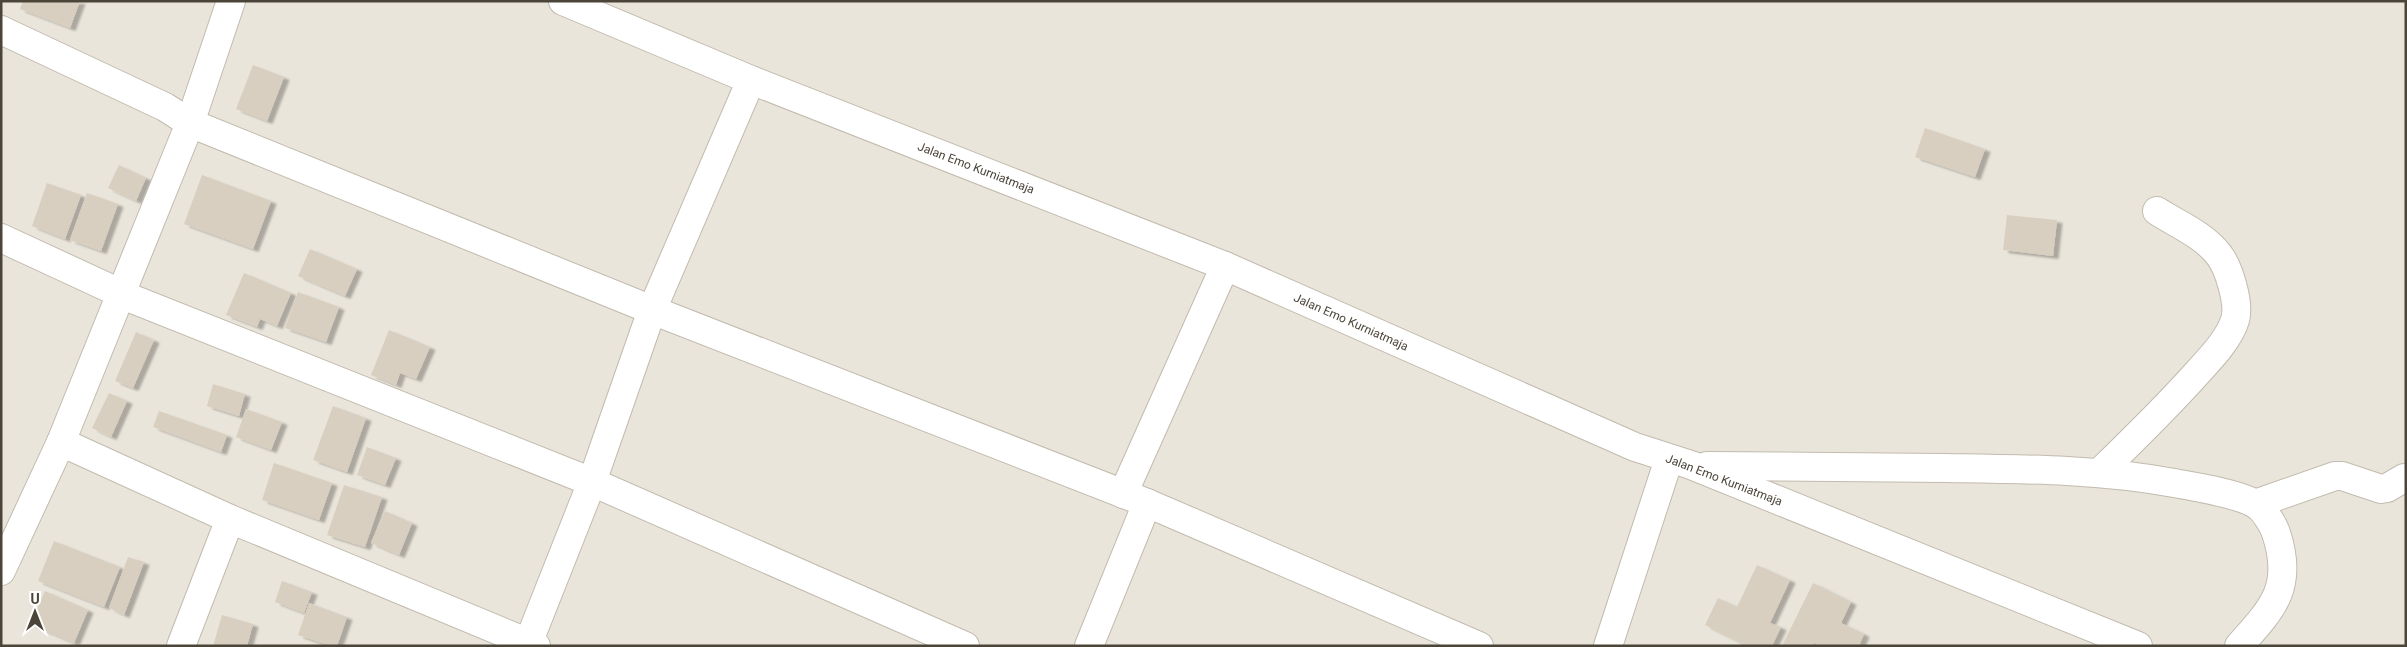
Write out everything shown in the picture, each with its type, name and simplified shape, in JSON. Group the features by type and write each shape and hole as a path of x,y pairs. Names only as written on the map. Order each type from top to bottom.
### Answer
{"street":[{"path":"1,571 61,442 119,293 190,123 231,1"},
{"name":"Jalan Emo Kurniatmaja","path":"563,1 750,80 1225,266 1635,447 1680,462 2138,646"},
{"path":"1,30 166,107 190,123 652,310 1135,498 1479,646"},
{"path":"61,442 230,520 531,645 592,482 652,310 750,80"},
{"path":"2099,473 2171,402 2210,359 2236,319 2232,285 2226,266 2218,253 2206,241 2157,211"},
{"path":"1,238 119,293 592,482 965,646"},
{"path":"1089,646 1135,498 1225,266"},
{"path":"1608,646 1680,462 2053,469 2142,477 2205,488 2255,504 2274,530 2283,554 2283,572 2280,589 2269,613 2238,646"},
{"path":"2255,504 2338,475 2381,489 2388,488 2404,478"},
{"path":"180,646 230,520"}],"shaded area":[{"path":"1,1 2406,1 2406,646 1,646"}],"building":[{"path":"23,1 80,1 70,28 20,9"},
{"path":"253,65 284,77 267,121 236,109"},
{"path":"1925,128 1985,149 1975,177 1915,157"},
{"path":"119,165 146,178 136,201 108,188"},
{"path":"202,175 271,201 253,249 184,224"},
{"path":"47,183 81,195 65,239 32,226"},
{"path":"87,193 118,204 101,251 70,240"},
{"path":"2007,215 2057,220 2053,256 2003,250"},
{"path":"310,249 357,269 345,296 298,276"},
{"path":"244,273 291,293 277,326 260,319 257,327 226,315"},
{"path":"298,292 339,307 326,342 285,328"},
{"path":"389,330 430,347 416,379 400,373 396,385 371,375"},
{"path":"136,332 154,340 133,388 115,381"},
{"path":"213,384 245,394 239,416 207,406"},
{"path":"109,393 127,401 111,437 92,428"},
{"path":"333,406 366,418 347,472 313,460"},
{"path":"246,409 282,422 271,450 236,437"},
{"path":"159,411 227,435 221,452 153,427"},
{"path":"367,447 396,458 385,485 357,475"},
{"path":"274,463 332,483 319,520 262,500"},
{"path":"344,485 382,497 365,547 327,535"},
{"path":"385,511 412,523 399,555 371,543"},
{"path":"54,541 120,567 104,607 38,581"},
{"path":"128,557 144,562 124,615 109,608"},
{"path":"1757,565 1790,580 1770,623 1781,627 1772,646 1748,646 1705,625 1718,598 1737,607"},
{"path":"282,581 312,592 304,613 275,602"},
{"path":"1813,583 1851,602 1841,623 1864,634 1859,646 1819,646 1814,643 1813,646 1782,646"},
{"path":"45,591 88,610 74,643 30,624"},
{"path":"309,603 347,617 337,646 331,646 298,635"},
{"path":"222,615 253,624 247,646 213,646"}]}
